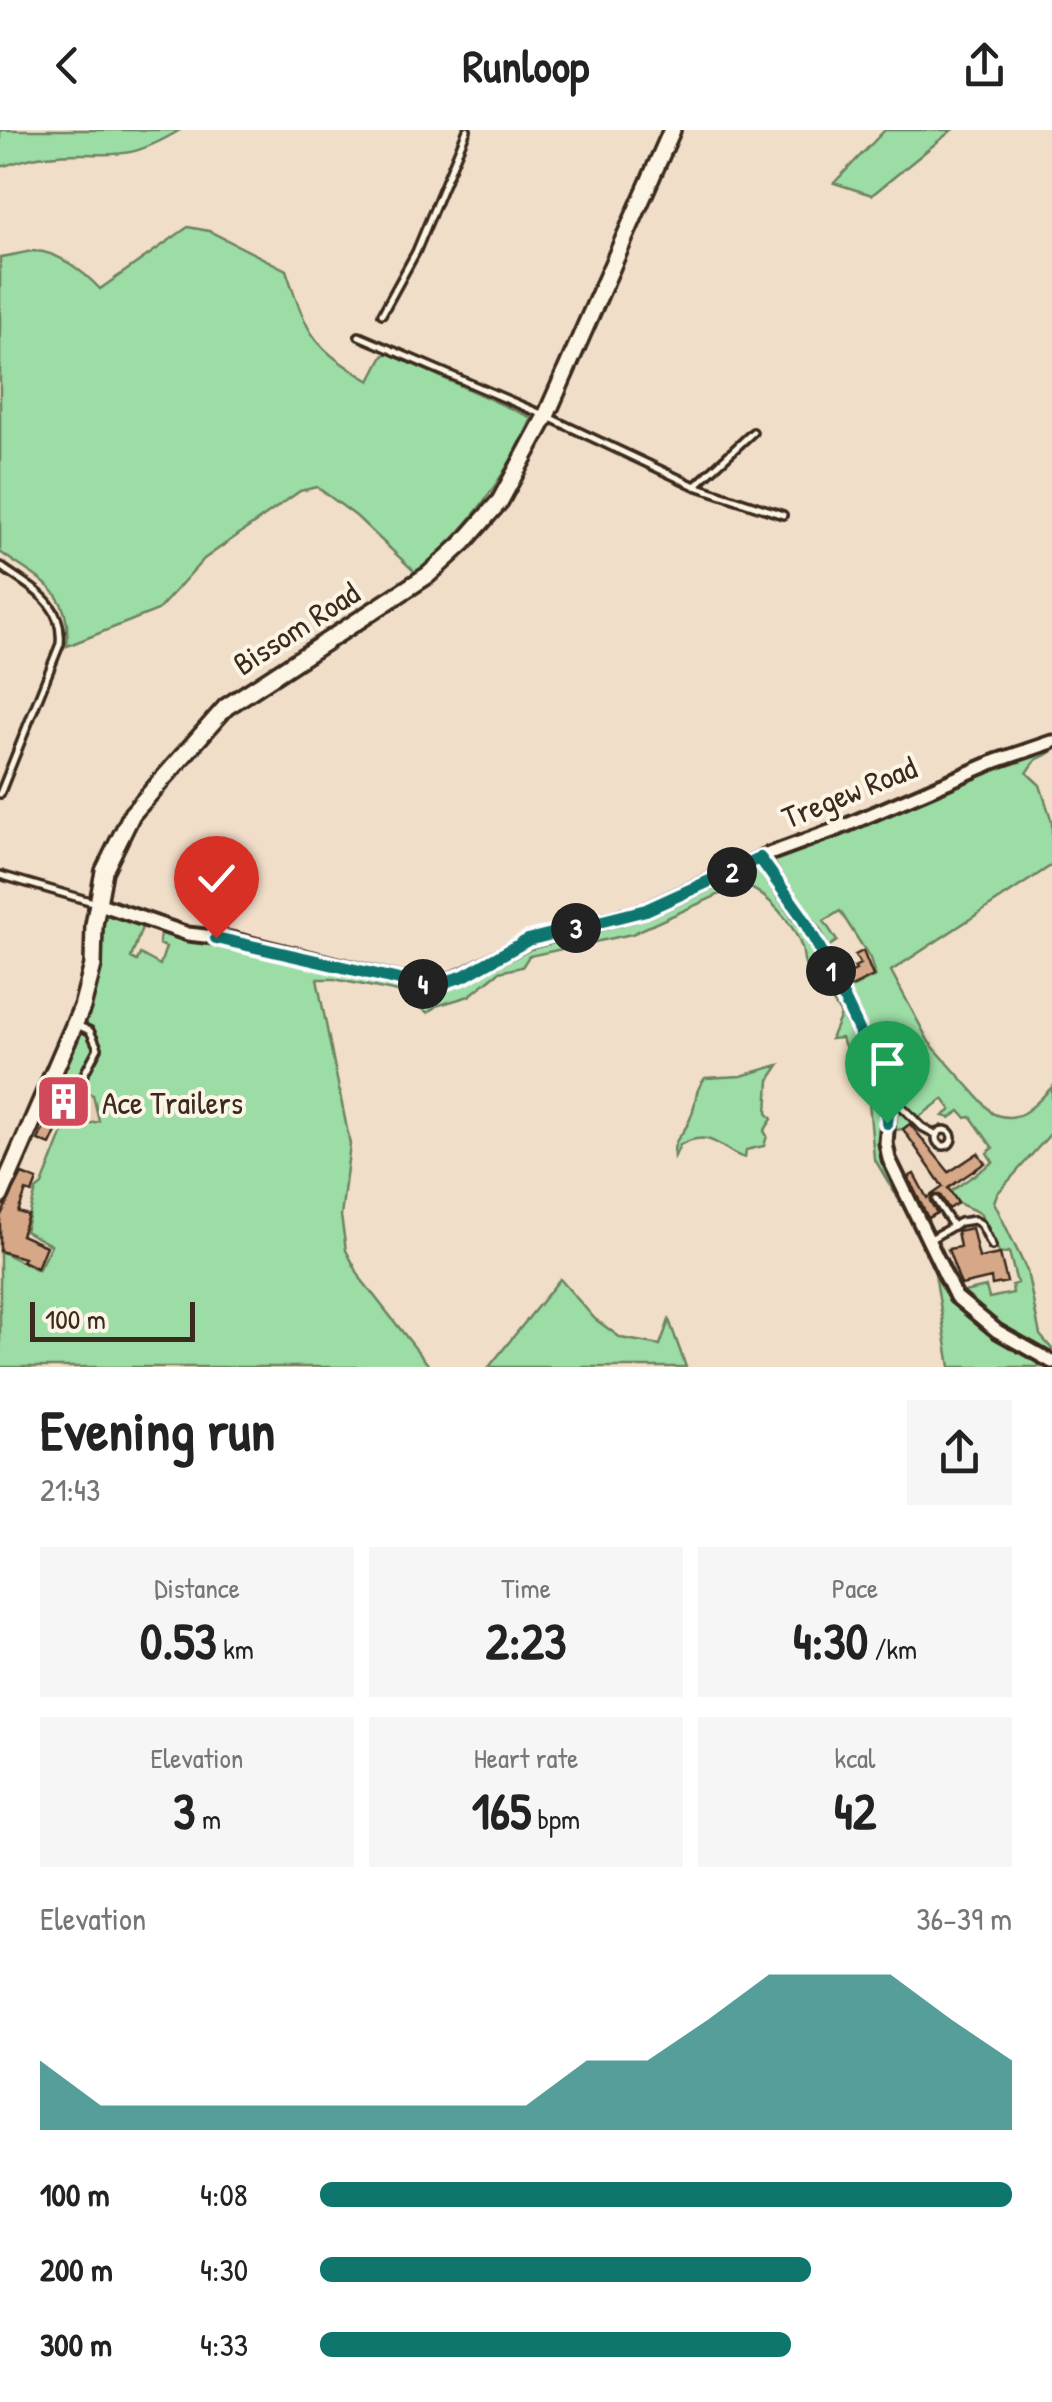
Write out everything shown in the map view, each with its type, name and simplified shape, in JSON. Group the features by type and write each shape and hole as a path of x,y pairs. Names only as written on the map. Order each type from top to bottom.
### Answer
{"street":[{"name":"Bissom Road","path":"0,1196 74,1024 93,965 97,903 108,858 132,814 206,728 250,688 408,590 445,560 500,501 546,416 672,130"},
{"name":"Tregew Road","path":"97,903 196,936 231,939 408,982 435,984 464,976 528,940 658,906 760,858 996,760 1052,742"},
{"path":"760,858 818,943 890,1096 887,1154 958,1300 996,1331 1052,1362"}],"lane":[{"path":"382,314 416,252 467,130"},
{"path":"360,336 695,486 783,515"},
{"path":"695,486 753,432"},
{"path":"0,566 56,608 62,624 60,644 0,794"},
{"path":"0,875 97,903"},
{"path":"74,1024 90,1031 98,1048 76,1089"},
{"path":"890,1096 920,1125 937,1135"},
{"path":"936,1200 953,1226"},
{"path":"930,1240 953,1226 977,1221 992,1246"}],"shaded area":[{"path":"51,1080 93,1095 99,1121 63,1132 34,1121"}],"green space":[{"path":"0,130 180,130 126,153 40,157 0,167"},
{"path":"885,130 952,130 872,195 834,183"},
{"path":"188,227 209,231 286,270 314,336 335,358 370,381 388,353 532,418 510,462 483,502 417,574 356,516 317,487 300,491 204,559 158,610 67,646 67,627 59,599 41,580 0,552 0,257 43,252 79,270 100,289"},
{"path":"1052,743 1052,752 1036,760 1027,773 1040,785 1052,822 1052,865 891,971 929,1042 992,1113 1018,1115 1033,1107 1052,1087 1052,1132 994,1202 1027,1271 1040,1335 1052,1349 1052,1367 950,1367 935,1273 912,1222 874,1158 868,1091 841,1038 831,1039 841,1015 806,969 798,938 786,919 770,901 742,884 632,934 529,956 522,967 499,972 469,996 436,1006 428,1013 398,992 317,979 350,1144 341,1216 346,1250 361,1279 430,1367 0,1367 0,1251 38,1270 51,1245 25,1231 36,1190 42,1185 63,1132 99,1121 93,1095 51,1080 82,1008 97,904 145,919 131,958 137,961 140,954 160,965 166,947 159,944 160,932 168,931 442,984 501,954 705,886","holes":["840,911 870,958 875,976 841,993 822,951 837,941 824,921","943,1099 951,1110 943,1116 950,1118 960,1111 966,1118 971,1117 993,1148 987,1153 993,1162 950,1192 958,1203 980,1213 1000,1254 1009,1252 1017,1283 1012,1285 1013,1293 989,1298 986,1287 955,1294 886,1143 887,1131 903,1129"]},
{"path":"779,1065 769,1080 767,1113 772,1119 764,1131 764,1146 746,1150 745,1158 716,1142 691,1140 680,1145 674,1158 675,1145 688,1125 705,1078 741,1076"},
{"path":"560,1279 595,1319 621,1338 660,1345 669,1320 686,1367 489,1367"}],"building":[{"path":"863,951 873,976 849,988 843,976 856,970 854,967 860,964 855,955"},
{"path":"61,1091 72,1096 50,1145 38,1140"},
{"path":"910,1124 949,1172 978,1153 985,1163 948,1188 958,1203 949,1209 940,1195 932,1195 930,1201 937,1213 928,1218 908,1177 914,1174 927,1198 943,1187 903,1129"},
{"path":"22,1174 37,1180 32,1193 26,1191 18,1212 28,1215 21,1235 46,1246 37,1268 22,1261 24,1258 0,1251 0,1217"},
{"path":"972,1228 979,1258 1000,1254 1007,1282 992,1285 991,1278 961,1285 948,1249 960,1247 957,1231"}],"place":[{"name":"Ace Trailers","path":"63,1102"}],"route":[{"path":"216,938 385,978 442,983 464,976 528,940 646,910 760,858 801,915 824,956 890,1096 887,1123"}]}
